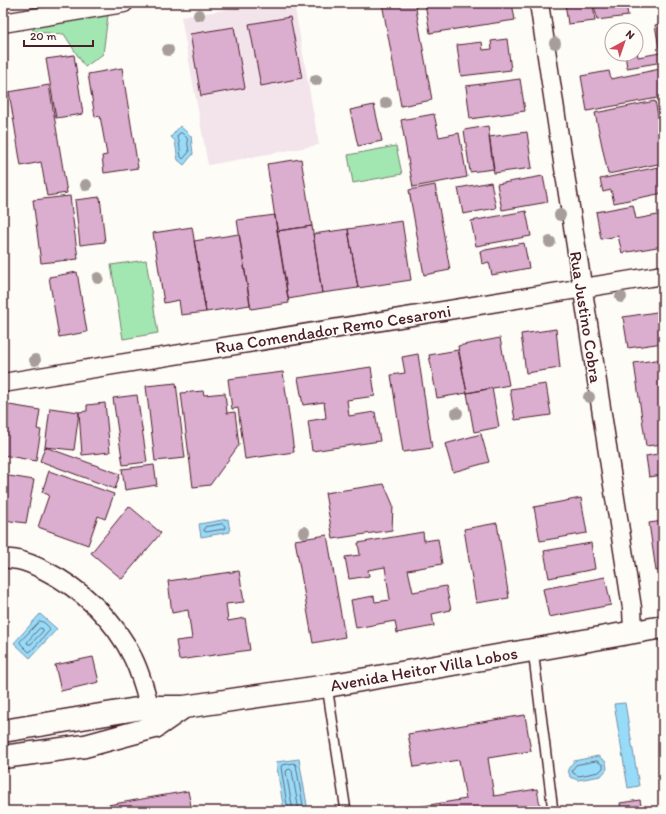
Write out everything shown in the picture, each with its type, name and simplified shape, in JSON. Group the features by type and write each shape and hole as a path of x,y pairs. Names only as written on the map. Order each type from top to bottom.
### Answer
{"street":[{"path":"3,23 124,3"},
{"name":"Rua Justino Cobra","path":"539,3 632,608 633,632"},
{"name":"Rua Comendador Remo Cesaroni","path":"3,384 663,275"},
{"path":"3,558 18,560 55,576 87,598 101,612 121,636 133,658 143,682 155,727"},
{"name":"Avenida Heitor Villa Lobos","path":"3,731 149,707 184,707 328,686 663,627"},
{"name":"Avenida Heitor Villa Lobos","path":"3,756 85,746 155,727 184,707"}],"lane":[{"path":"534,650 553,811"},
{"path":"328,686 346,811"}],"shaded area":[{"path":"265,3 294,3 319,145 208,165 181,17"}],"green space":[{"path":"33,3 64,3 70,15 108,15 103,54 85,67 64,34 33,32"},
{"path":"396,146 402,174 353,183 348,155"},
{"path":"146,260 158,333 123,339 111,265"}],"water":[{"path":"180,126 191,136 193,154 184,165 178,160 175,141 171,137"},
{"path":"228,519 230,532 201,537 199,524"},
{"path":"40,614 57,629 30,658 14,643"},
{"path":"625,703 639,786 628,788 614,704"},
{"path":"598,756 606,762 607,769 601,776 578,780 570,777 568,769 574,761"},
{"path":"299,759 308,811 284,811 276,762"}],"building":[{"path":"382,3 415,3 432,100 401,106"},
{"path":"425,3 512,3 515,20 430,33"},
{"path":"565,3 593,3 595,21 568,24"},
{"path":"594,3 626,3 628,16 597,20"},
{"path":"290,17 302,78 261,86 249,24"},
{"path":"663,23 663,62 627,68 626,62 644,62 644,56 660,53 655,25"},
{"path":"234,27 245,88 201,96 190,34"},
{"path":"507,39 511,70 461,76 457,45 482,42 483,50 492,49 491,41"},
{"path":"74,55 83,114 56,118 46,59"},
{"path":"122,68 138,168 104,173 102,156 107,155 100,116 95,117 88,74"},
{"path":"660,69 663,85 663,97 587,111 581,76 609,71 611,79"},
{"path":"520,79 525,111 470,119 466,86"},
{"path":"49,85 67,193 47,196 41,162 21,166 9,92"},
{"path":"655,101 660,124 663,123 663,163 608,174 595,113"},
{"path":"374,105 382,141 358,146 350,110"},
{"path":"434,114 439,137 459,133 467,177 413,187 401,120"},
{"path":"488,126 494,169 470,172 464,130"},
{"path":"527,132 532,168 494,173 489,137"},
{"path":"301,159 312,226 277,231 267,164"},
{"path":"663,166 663,193 614,203 611,190 603,192 600,179"},
{"path":"543,176 548,202 502,210 497,184"},
{"path":"491,182 496,208 463,214 458,188"},
{"path":"435,185 450,270 424,275 409,190"},
{"path":"70,196 78,259 41,263 33,200"},
{"path":"100,197 105,242 80,245 75,200"},
{"path":"633,205 636,219 663,214 663,246 622,253 618,236 601,239 596,212"},
{"path":"526,211 531,236 476,246 471,221"},
{"path":"275,215 289,303 251,309 237,220"},
{"path":"402,221 411,280 358,288 348,229"},
{"path":"312,226 322,293 288,299 277,231"},
{"path":"192,227 206,312 181,315 179,300 164,303 153,233"},
{"path":"348,229 358,288 322,293 313,234"},
{"path":"239,234 250,305 206,312 194,241"},
{"path":"524,243 529,268 492,275 489,262 482,264 480,251"},
{"path":"77,272 87,332 59,337 49,277"},
{"path":"663,311 663,343 628,348 623,317"},
{"path":"556,329 560,368 526,373 521,334"},
{"path":"500,338 509,385 467,393 458,346"},
{"path":"458,350 467,393 437,398 429,355"},
{"path":"418,354 432,448 403,452 391,375 405,373 402,357"},
{"path":"663,359 663,444 646,446 634,363"},
{"path":"371,367 375,396 347,400 349,416 375,412 380,441 312,451 308,421 326,418 324,402 303,405 298,378"},
{"path":"283,372 294,452 245,459 238,408 232,409 228,379"},
{"path":"176,383 185,458 155,461 146,386"},
{"path":"546,384 551,415 515,420 510,389"},
{"path":"492,388 499,427 474,432 467,393"},
{"path":"203,391 204,395 225,393 227,413 235,412 239,445 210,485 193,487 181,393"},
{"path":"137,395 147,462 123,465 113,398"},
{"path":"105,403 110,452 82,455 79,412 87,411 87,405"},
{"path":"3,404 40,410 37,429 41,430 36,461 3,455"},
{"path":"50,408 79,412 74,450 45,447"},
{"path":"481,434 489,462 453,472 445,444"},
{"path":"45,447 120,474 115,489 40,461"},
{"path":"663,453 663,475 649,477 646,456"},
{"path":"154,465 157,485 125,490 122,469"},
{"path":"49,471 114,494 105,519 98,516 88,545 38,527 49,495 42,492"},
{"path":"3,475 34,480 26,523 3,520"},
{"path":"384,484 393,505 392,530 333,539 325,493"},
{"path":"581,498 587,533 540,541 534,507"},
{"path":"129,506 161,533 122,579 91,553"},
{"path":"663,521 663,570 656,571 649,523"},
{"path":"497,523 509,598 476,603 464,529"},
{"path":"423,532 424,541 438,539 442,564 408,570 413,592 446,586 451,610 432,614 434,626 397,633 395,621 356,628 351,600 374,596 375,602 390,600 385,567 368,570 369,576 349,579 345,557 360,555 358,543"},
{"path":"327,535 345,637 313,643 295,540"},
{"path":"591,543 595,569 549,578 544,551"},
{"path":"239,571 244,602 226,604 228,621 245,618 250,650 179,660 176,641 192,639 188,610 172,613 168,581"},
{"path":"605,577 611,605 549,617 543,589"},
{"path":"93,657 99,682 61,691 55,665"},
{"path":"525,715 531,751 488,758 494,796 537,789 541,811 418,811 417,807 466,799 459,760 414,767 408,734"},
{"path":"188,791 192,811 85,811 85,809"},
{"path":"640,800 642,811 618,811 621,810 620,803"}]}
